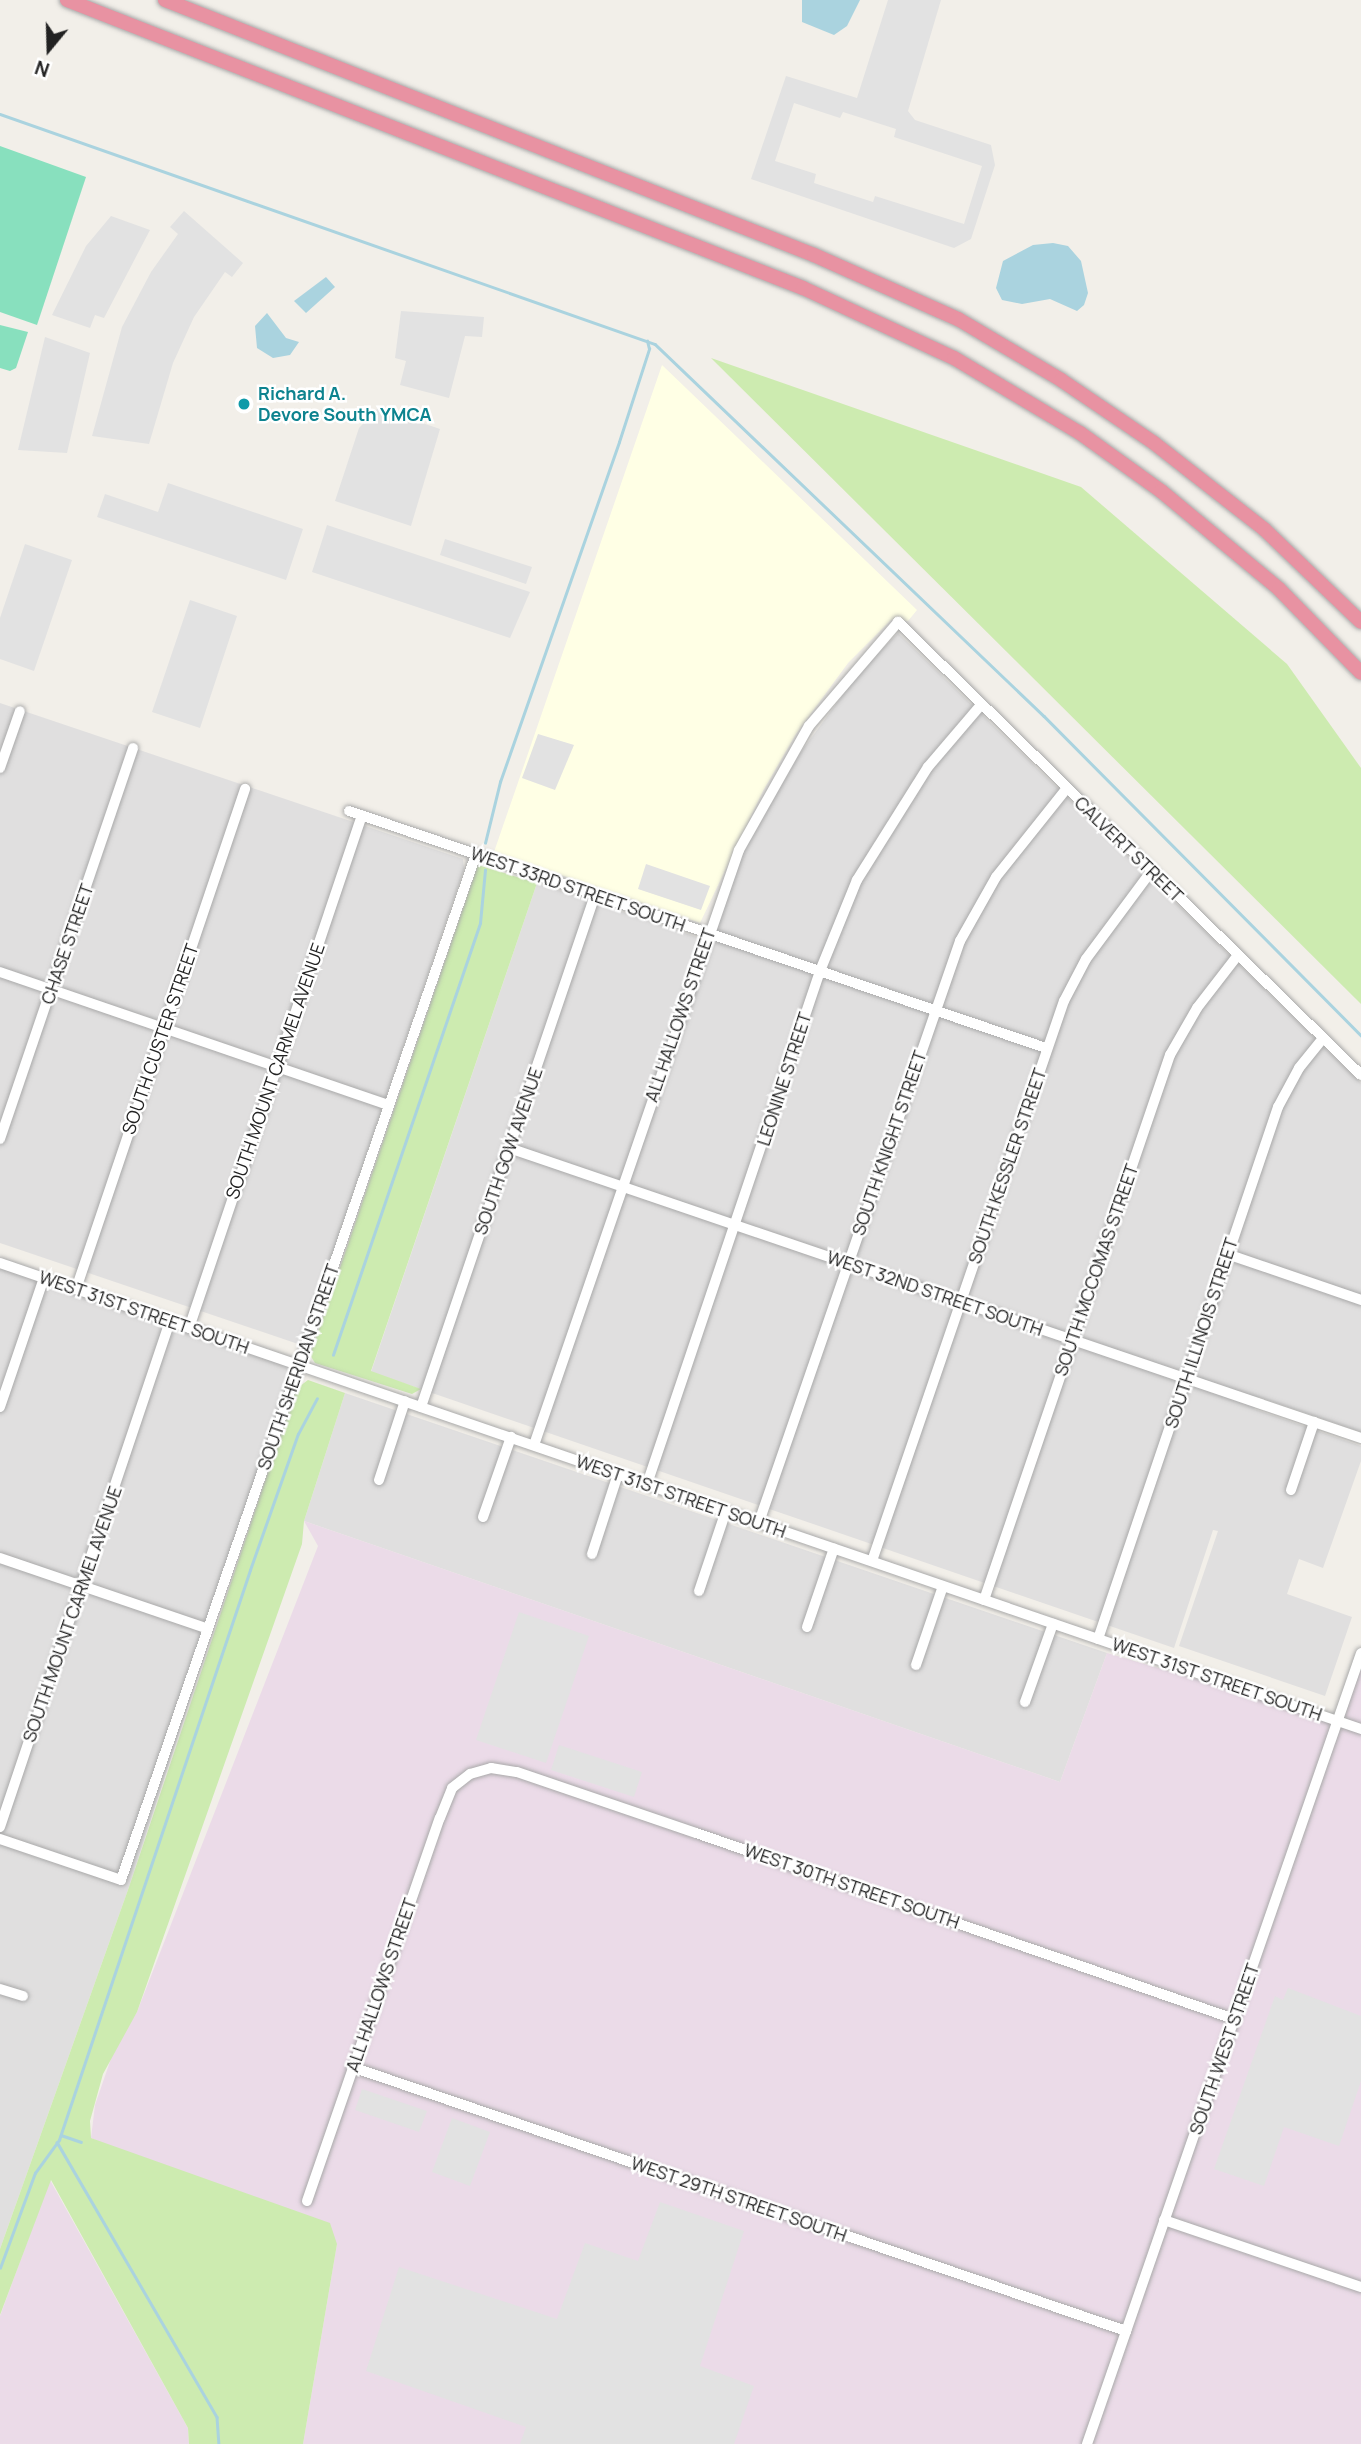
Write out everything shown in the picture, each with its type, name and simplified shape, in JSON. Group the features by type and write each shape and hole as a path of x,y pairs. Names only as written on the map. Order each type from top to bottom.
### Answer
{"highway":[{"path":"67,0 803,288 954,358 1080,433 1161,491 1269,581 1361,673"},
{"path":"165,0 814,255 958,319 1060,380 1154,443 1361,614"},
{"path":"1313,573 1361,622"},
{"path":"1330,641 1361,681"}],"street":[{"name":"CALVERT STREET","path":"898,622 1361,1075"},
{"name":"ALL HALLOWS STREET","path":"534,1445 708,933 739,850 780,772 823,707 898,622"},
{"name":"LEONINE STREET","path":"647,1484 820,971 877,844 928,767 981,705"},
{"path":"0,768 20,710"},
{"name":"CHASE STREET","path":"0,1139 133,748"},
{"name":"SOUTH KNIGHT STREET","path":"759,1522 933,1010 960,941 985,892 1068,788"},
{"name":"SOUTH CUSTER STREET","path":"76,1289 245,789"},
{"name":"WEST 33RD STREET SOUTH","path":"349,811 1046,1048"},
{"name":"SOUTH MOUNT CARMEL AVENUE","path":"189,1328 362,815"},
{"name":"SOUTH SHERIDAN STREET","path":"0,1839 121,1880 475,854"},
{"name":"SOUTH KESSLER STREET","path":"872,1561 1046,1048 1086,959 1152,870"},
{"name":"SOUTH GOW AVENUE","path":"421,1407 595,895"},
{"name":"SOUTH MCCOMAS STREET","path":"984,1600 1174,1046 1238,955"},
{"path":"0,972 388,1105"},
{"name":"SOUTH ILLINOIS STREET","path":"1098,1639 1281,1098 1323,1038"},
{"name":"WEST 32ND STREET SOUTH","path":"509,1148 1361,1438"},
{"path":"1227,1254 1361,1300"},
{"name":"WEST 31ST STREET SOUTH","path":"0,1263 1361,1728"},
{"path":"0,1407 44,1278"},
{"name":"SOUTH MOUNT CARMEL AVENUE","path":"0,1827 170,1321"},
{"path":"379,1480 405,1401"},
{"path":"1291,1490 1314,1422"},
{"path":"483,1517 511,1437"},
{"path":"592,1553 618,1474"},
{"path":"699,1591 726,1511"},
{"path":"807,1627 834,1548"},
{"path":"0,1558 206,1628"},
{"path":"916,1665 943,1586"},
{"path":"1025,1702 1053,1624"},
{"name":"SOUTH WEST STREET","path":"1087,2444 1361,1653"},
{"name":"WEST 30TH STREET SOUTH","path":"467,1776 491,1768 517,1772 1234,2019"},
{"name":"ALL HALLOWS STREET","path":"306,2201 440,1818 452,1788 467,1776"},
{"path":"0,1989 23,1996"},
{"name":"WEST 29TH STREET SOUTH","path":"352,2067 1126,2331"},
{"path":"1164,2220 1361,2287"}],"shaded area":[{"path":"888,0 941,0 908,111 915,120 991,145 995,165 971,239 954,248 751,179 786,76 857,98","holes":["794,103 840,118 843,112 896,129 894,137 982,166 964,224 875,196 873,202 814,183 816,174 775,161"]},
{"path":"184,211 243,263 232,277 225,272 194,317 173,363 149,444 92,436 122,327 151,272 178,234 170,227"},
{"path":"111,216 150,230 104,318 95,315 90,328 52,315 86,246"},
{"path":"401,311 484,317 482,337 465,336 449,398 400,385 406,361 395,358"},
{"path":"45,337 90,353 67,453 18,450"},
{"path":"662,365 917,610 908,621 891,620 848,663 796,734 763,791 700,923 494,852"},
{"path":"378,408 440,429 411,526 335,501 359,428"},
{"path":"168,483 303,529 286,580 97,517 105,494 158,512"},
{"path":"327,525 530,592 510,638 312,572"},
{"path":"445,539 532,567 526,584 440,555"},
{"path":"25,544 72,560 34,671 0,659 0,618"},
{"path":"190,600 237,616 200,728 152,712"},
{"path":"898,633 1361,1083 1361,1432 1259,1397 1254,1409 1361,1446 1361,1461 1323,1568 1299,1559 1287,1594 1352,1617 1325,1696 1179,1646 1218,1531 1213,1530 1174,1648 371,1372 537,883 711,942 743,853 798,756 859,673"},
{"path":"0,703 463,859 464,869 301,1345 0,1243"},
{"path":"538,734 574,745 555,790 522,778"},
{"path":"646,864 710,886 701,910 638,889"},
{"path":"0,1263 299,1365 129,1887 0,2249"},
{"path":"345,1393 1107,1653 1060,1782 304,1521"},
{"path":"304,1521 1060,1782 1107,1653 1336,1720 1361,1649 1361,2444 303,2444 337,2244 91,2138 95,2105 115,2047 137,2012 318,1546"},
{"path":"519,1612 589,1636 546,1763 476,1740"},
{"path":"559,1745 642,1772 634,1797 551,1770"},
{"path":"1288,1988 1361,2016 1361,2081 1339,2146 1284,2127 1264,2186 1214,2169 1275,1996 1283,2000"},
{"path":"362,2089 427,2111 419,2132 355,2110"},
{"path":"452,2118 490,2132 470,2186 432,2172"},
{"path":"50,2180 188,2428 189,2444 0,2444 0,2316"},
{"path":"660,2202 744,2231 700,2366 754,2386 734,2444 520,2444 526,2427 366,2371 399,2267 557,2319 585,2243 638,2261"}],"green space":[{"path":"0,146 86,177 37,325 0,312"},
{"path":"0,325 28,332 16,368 10,371 0,368"},
{"path":"711,358 1081,487 1287,664 1361,768 1361,1004"},
{"path":"478,865 537,883 371,1371 421,1389 412,1394 315,1363 310,1355"},
{"path":"308,1380 345,1393 304,1521 302,1544 137,2012 103,2074 90,2121 91,2138 330,2223 337,2244 303,2444 189,2444 188,2428 51,2180 0,2315 0,2249 129,1887 296,1389"}],"water":[{"path":"802,0 860,0 847,26 834,35 802,22"},
{"path":"1053,243 1068,246 1081,261 1088,293 1084,305 1077,311 1050,299 1022,304 1002,300 996,288 1003,261 1033,245"},
{"path":"326,277 335,287 306,313 294,301"},
{"path":"267,313 286,338 299,342 290,355 273,358 257,348 255,326"}],"waterway":[{"path":"0,114 655,344 1044,716 1361,1035"},
{"path":"485,843 500,782 619,442 649,349 647,341"},
{"path":"333,1355 480,923 485,870"},
{"path":"0,2268 35,2173 59,2140 250,1570 298,1434 317,1399"},
{"path":"61,2135 81,2142"},
{"path":"57,2142 217,2417 219,2444"}],"place":[{"name":"Richard A. Devore South YMCA","path":"244,404"}]}
